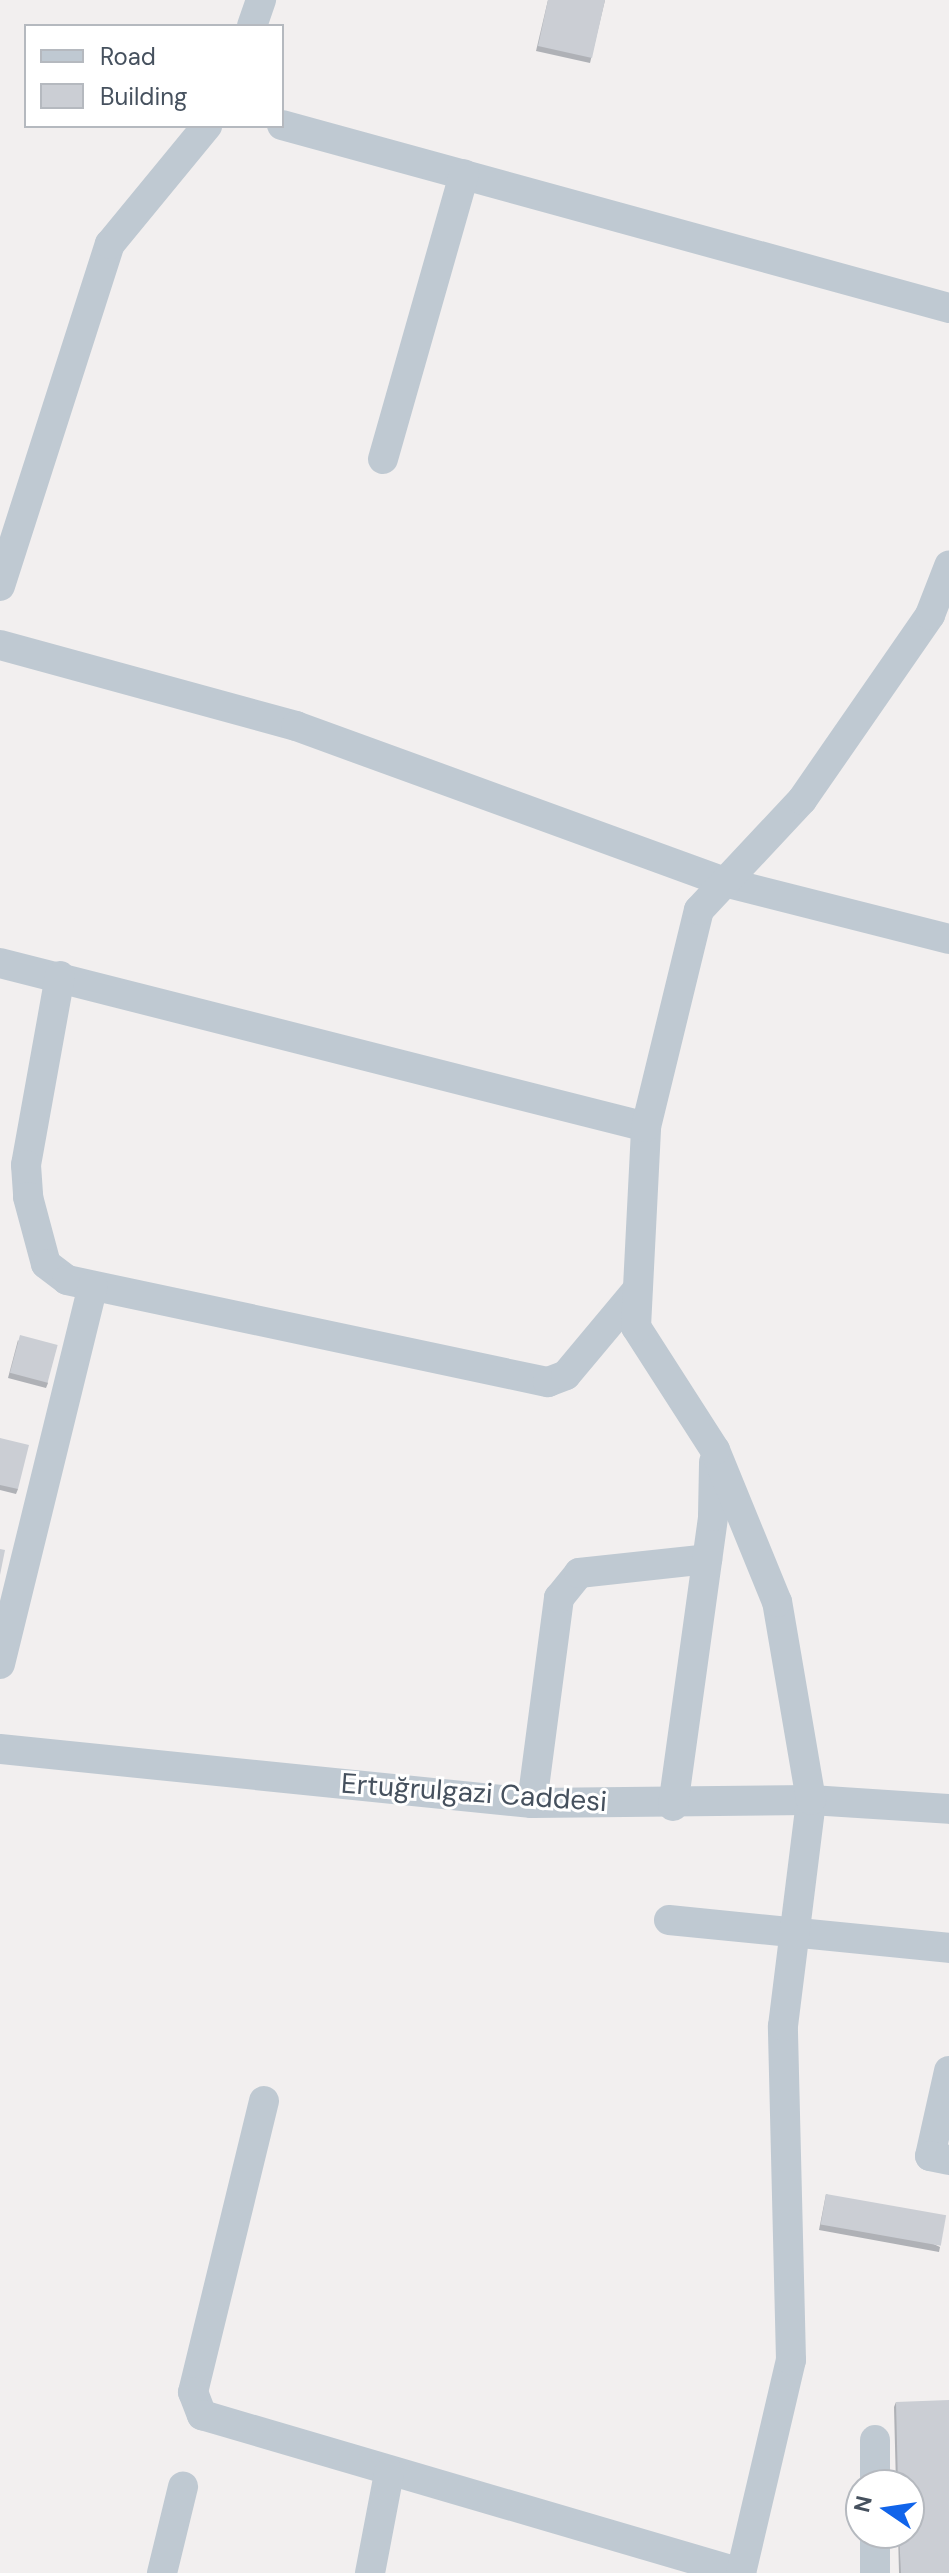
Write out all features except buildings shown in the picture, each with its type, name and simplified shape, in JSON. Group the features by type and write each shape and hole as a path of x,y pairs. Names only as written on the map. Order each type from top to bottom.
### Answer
{"street":[{"path":"253,24 261,0"},
{"path":"284,126 949,308"},
{"path":"0,586 110,244 205,128"},
{"path":"383,459 464,174"},
{"path":"264,2101 194,2401 209,2420 741,2573 791,2360 783,2026 797,1937 811,1800 777,1602 715,1450 636,1327 646,1127 699,910 728,883 810,788 930,615 949,566"},
{"path":"0,645 296,726 728,883 949,939"},
{"path":"0,963 646,1127"},
{"path":"60,976 26,1165 28,1197 46,1264 67,1280 548,1382 566,1375 637,1290"},
{"path":"0,1664 93,1286"},
{"path":"673,1806 707,1559 715,1450"},
{"path":"532,1803 559,1598 579,1573 707,1559"},
{"name":"Ertuğrulgazi Caddesi","path":"0,1749 532,1803 673,1806 811,1800 949,1809"},
{"path":"669,1920 797,1937 949,1948"},
{"path":"949,2071 930,2156 949,2160"},
{"path":"875,2440 875,2469"},
{"path":"370,2573 389,2473"},
{"path":"162,2573 183,2487"},
{"path":"875,2549 875,2573"}]}
